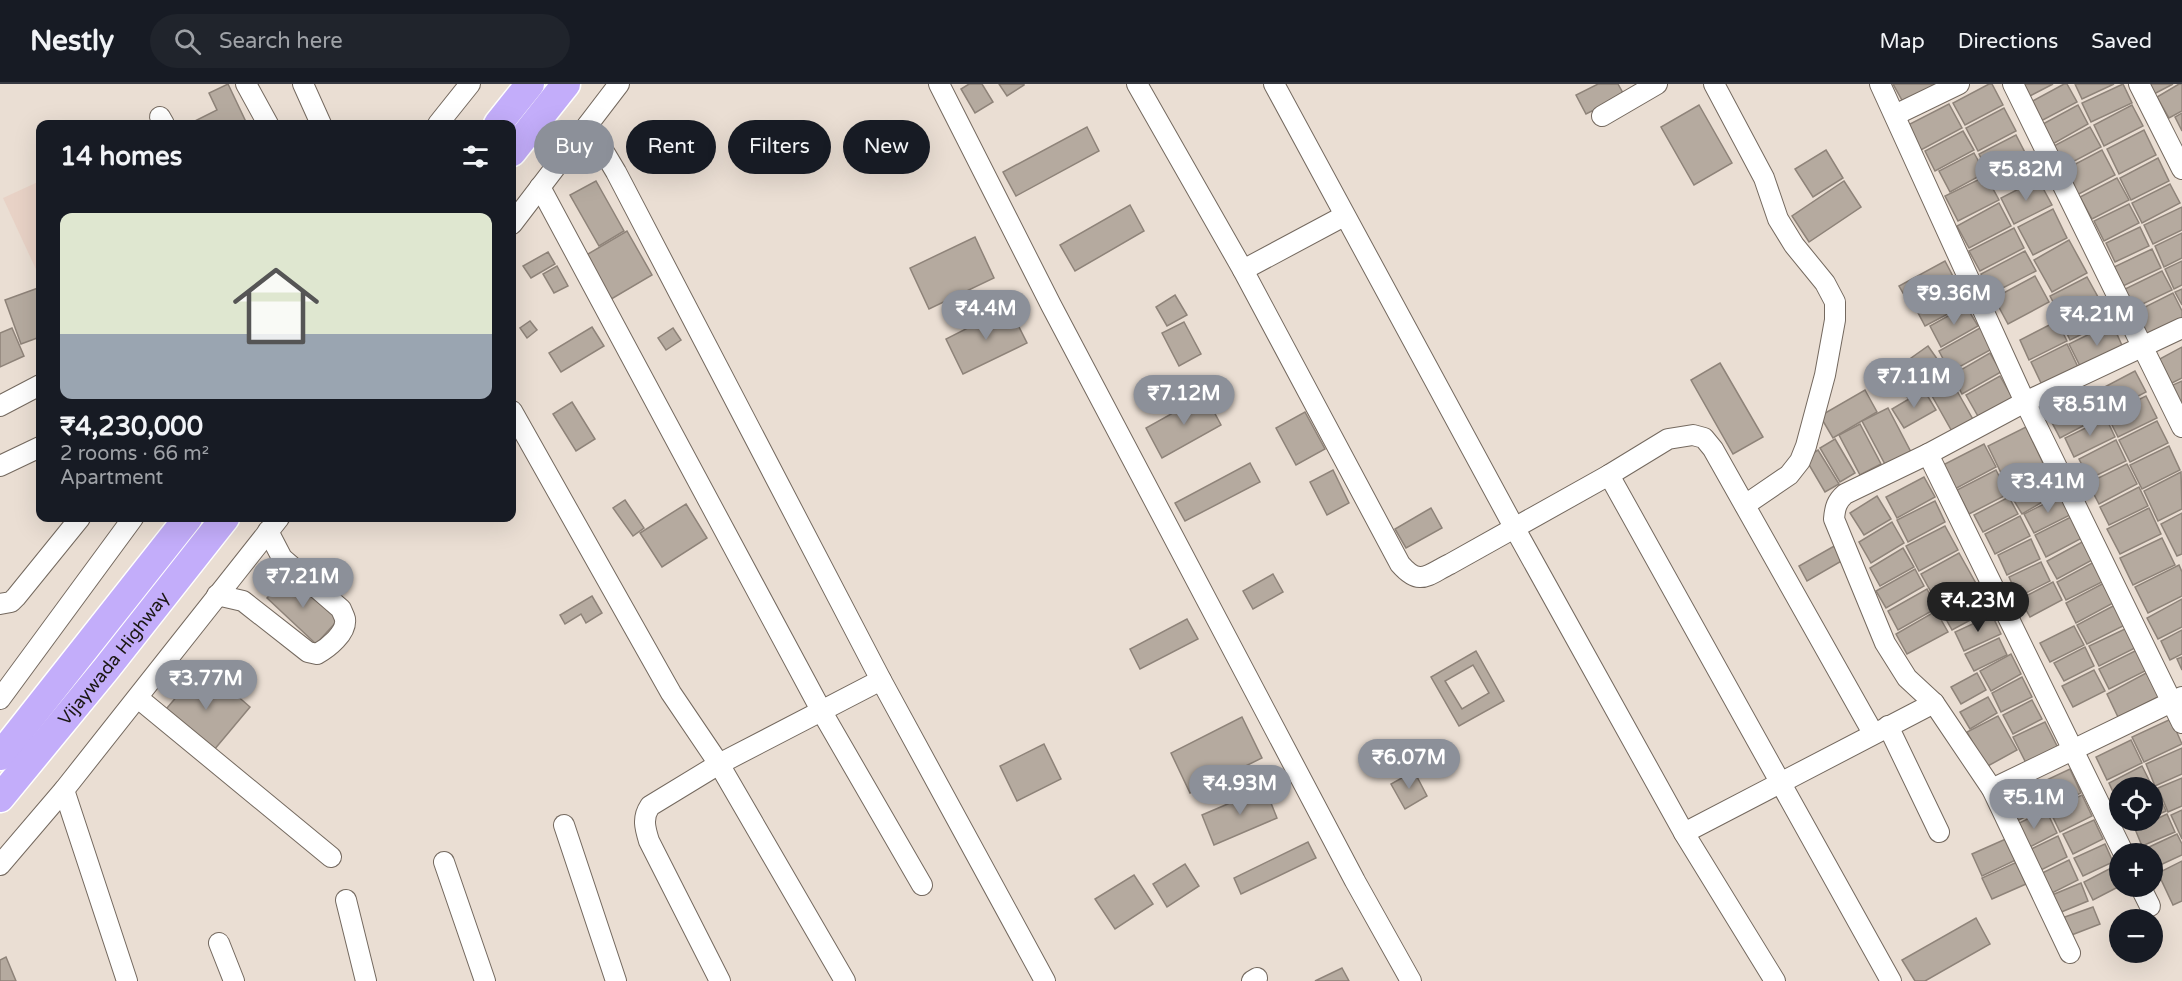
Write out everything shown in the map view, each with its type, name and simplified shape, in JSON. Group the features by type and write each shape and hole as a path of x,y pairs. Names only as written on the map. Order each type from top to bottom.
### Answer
{"highway":[{"path":"501,120 530,84"},
{"path":"516,147 566,84"},
{"name":"Vijaywada Highway","path":"0,756 185,522"},
{"name":"Vijaywada Highway","path":"0,798 106,669 222,522"}],"street":[{"path":"246,84 266,120"},
{"path":"303,84 319,120"},
{"path":"441,120 470,84"},
{"path":"592,120 620,84"},
{"path":"939,84 1051,305 1355,881 1411,981"},
{"path":"1137,84 1243,270 1400,564 1407,572 1417,578 1425,576 1609,475 1668,439 1693,435 1704,438 1713,449 1939,832"},
{"path":"1274,84 1514,527 1684,833 1774,981"},
{"path":"1602,116 1657,84"},
{"path":"1714,84 1764,178 1778,219 1794,245 1826,283 1835,302 1835,320 1825,375 1800,461 1789,475 1745,505"},
{"path":"1880,84 2025,402 2177,699 2182,723"},
{"path":"1895,115 1959,84"},
{"path":"2013,84 2182,427"},
{"path":"2139,84 2182,169"},
{"path":"614,169 881,680 1045,981"},
{"path":"516,219 550,174"},
{"path":"540,187 822,712 922,885"},
{"path":"1243,270 1344,216"},
{"path":"2070,953 1992,789 1934,703 1907,678 1885,643 1834,519 1835,509 1838,500 1845,494 1928,454 2025,402 2182,328"},
{"path":"0,406 36,387"},
{"path":"516,418 671,693 719,764 845,981"},
{"path":"0,466 36,449"},
{"path":"1928,454 2119,843"},
{"path":"1609,475 1891,981"},
{"path":"0,604 11,602 16,597 77,522"},
{"path":"0,699 125,522"},
{"path":"217,595 243,601 308,652 317,654 328,647 338,635 345,620 341,609 282,558 274,524"},
{"path":"0,865 138,698 274,524"},
{"path":"720,981 659,862 645,826 645,814 650,806 719,764 881,680"},
{"path":"138,698 331,857"},
{"path":"1992,789 2177,699"},
{"path":"1684,833 1934,703"},
{"path":"64,790 127,981"},
{"path":"564,825 616,981"},
{"path":"444,862 485,981"},
{"path":"2146,897 2150,906"},
{"path":"346,900 366,981"},
{"path":"219,943 234,981"}],"shaded area":[{"path":"36,183 36,269 3,198"}],"building":[{"path":"228,84 245,120 197,120 217,110 209,93"},
{"path":"969,84 982,84 993,102 975,113 961,89"},
{"path":"999,84 1024,84 1024,85 1007,96"},
{"path":"1598,84 1618,84 1624,95 1586,114 1576,95"},
{"path":"1893,84 1938,84 1903,102"},
{"path":"1992,84 2003,105 1965,125 1953,103"},
{"path":"2021,84 2053,84 2028,97"},
{"path":"2067,84 2077,102 2041,121 2031,102"},
{"path":"2075,84 2114,84 2082,99"},
{"path":"2123,84 2132,103 2091,122 2082,103"},
{"path":"2148,84 2173,84 2154,94"},
{"path":"2182,84 2182,111 2169,118 2157,97"},
{"path":"1949,104 1962,128 1919,151 1906,126"},
{"path":"1699,105 1732,163 1694,185 1661,127"},
{"path":"2078,105 2088,124 2051,145 2041,125"},
{"path":"2132,105 2143,126 2104,146 2094,125"},
{"path":"2004,108 2016,131 1978,151 1966,128"},
{"path":"2182,113 2182,131 2175,117"},
{"path":"1087,127 1099,151 1016,196 1003,172"},
{"path":"2090,127 2101,147 2061,168 2050,148"},
{"path":"2144,130 2156,155 2119,174 2107,149"},
{"path":"1963,131 1974,150 1935,171 1925,151"},
{"path":"2016,135 2033,168 1995,187 1979,154"},
{"path":"1826,150 1843,178 1813,197 1795,169"},
{"path":"2102,150 2115,175 2077,195 2064,170"},
{"path":"1974,153 1985,173 1950,192 1939,171"},
{"path":"2158,158 2169,181 2131,200 2120,178"},
{"path":"1986,176 1999,200 1958,221 1945,196"},
{"path":"2117,178 2129,200 2092,219 2080,197"},
{"path":"2038,179 2052,205 2014,224 2001,198"},
{"path":"596,181 624,231 599,246 570,195"},
{"path":"1844,181 1861,207 1809,242 1792,216"},
{"path":"2170,184 2180,203 2142,223 2132,203"},
{"path":"1999,203 2011,226 1969,248 1957,226"},
{"path":"2129,204 2139,223 2104,241 2094,221"},
{"path":"1130,205 1144,231 1075,271 1060,245"},
{"path":"2182,207 2182,230 2153,244 2144,225"},
{"path":"2053,209 2067,238 2033,255 2018,227"},
{"path":"2140,227 2149,246 2115,262 2106,243"},
{"path":"2014,228 2024,248 1980,271 1969,251"},
{"path":"627,231 652,275 608,301 583,257"},
{"path":"2182,233 2182,258 2164,267 2155,246"},
{"path":"975,237 994,278 929,309 910,268"},
{"path":"2069,240 2087,273 2052,292 2034,260"},
{"path":"2152,249 2161,268 2123,286 2114,267"},
{"path":"2025,251 2036,271 1991,294 1981,274"},
{"path":"548,252 555,264 531,278 523,266"},
{"path":"1945,261 1956,282 1911,307 1899,286"},
{"path":"2182,261 2182,285 2174,289 2165,269"},
{"path":"557,266 568,286 554,293 543,274"},
{"path":"2162,271 2172,290 2130,310 2121,291"},
{"path":"2035,276 2049,302 2008,324 1994,298"},
{"path":"2087,277 2098,297 2061,317 2050,296"},
{"path":"1958,285 1967,304 1925,326 1915,307"},
{"path":"36,289 36,338 21,344 5,300"},
{"path":"2182,289 2182,305 2175,292"},
{"path":"2173,293 2182,311 2182,322 2144,341 2131,314"},
{"path":"1175,295 1187,315 1167,326 1156,307"},
{"path":"2099,299 2109,321 2070,340 2060,319"},
{"path":"1966,306 1978,326 1941,347 1930,326"},
{"path":"1009,307 1027,343 963,374 946,339"},
{"path":"530,321 537,330 527,338 520,328"},
{"path":"2057,321 2067,341 2029,360 2020,340"},
{"path":"1184,322 1201,354 1179,366 1162,333"},
{"path":"2112,323 2124,350 2082,370 2069,344"},
{"path":"592,327 604,346 561,372 549,353"},
{"path":"12,328 24,356 0,367 0,333"},
{"path":"673,328 681,340 666,350 658,338"},
{"path":"1980,328 1992,349 1950,372 1939,351"},
{"path":"2067,344 2078,367 2042,385 2031,362"},
{"path":"1928,346 1945,370 1908,398 1890,373"},
{"path":"2182,347 2182,378 2168,385 2156,361"},
{"path":"1990,353 2001,372 1962,394 1952,375"},
{"path":"1720,363 1763,437 1733,454 1691,380"},
{"path":"2135,371 2146,392 2106,413 2095,392"},
{"path":"1948,375 1975,423 1954,435 1927,387"},
{"path":"2000,376 2013,399 1979,418 1966,395"},
{"path":"2182,381 2182,421 2166,388"},
{"path":"1865,390 1877,412 1833,438 1820,416"},
{"path":"1924,390 1936,410 1904,428 1892,409"},
{"path":"2091,391 2104,415 2060,438 2047,413"},
{"path":"1205,395 1221,425 1162,458 1146,428"},
{"path":"2146,396 2157,418 2118,437 2107,415"},
{"path":"572,402 595,439 576,451 553,414"},
{"path":"1888,408 1912,454 1887,468 1862,421"},
{"path":"1305,412 1325,449 1296,465 1276,428"},
{"path":"2106,418 2115,437 2074,457 2065,438"},
{"path":"2157,421 2168,443 2130,462 2119,440"},
{"path":"1860,424 1881,464 1860,475 1839,435"},
{"path":"2026,427 2043,463 2005,481 1988,446"},
{"path":"1835,439 1855,473 1840,482 1820,448"},
{"path":"2116,440 2126,461 2089,479 2079,459"},
{"path":"1984,444 1996,467 1953,490 1941,466"},
{"path":"2169,446 2180,470 2142,489 2130,465"},
{"path":"1818,450 1839,484 1825,492 1805,458"},
{"path":"1250,463 1260,482 1185,521 1175,503"},
{"path":"2127,464 2137,484 2099,504 2088,483"},
{"path":"1333,470 1349,503 1327,515 1310,482"},
{"path":"1996,470 2008,494 1969,514 1957,490"},
{"path":"2048,472 2059,492 2022,514 2010,494"},
{"path":"2181,472 2182,509 2158,521 2144,491"},
{"path":"1924,477 1935,497 1897,518 1886,497"},
{"path":"2139,487 2148,506 2109,525 2100,507"},
{"path":"2062,495 2072,514 2034,533 2024,514"},
{"path":"1877,496 1891,519 1864,535 1850,513"},
{"path":"2009,497 2018,514 1983,532 1974,515"},
{"path":"625,500 644,528 633,536 613,508"},
{"path":"1935,501 1945,522 1908,542 1897,520"},
{"path":"686,504 707,538 662,567 640,533"},
{"path":"1431,508 1442,528 1406,548 1395,529"},
{"path":"2149,508 2161,534 2120,554 2107,529"},
{"path":"2182,513 2182,554 2177,556 2161,524"},
{"path":"2020,516 2030,536 1995,554 1985,534"},
{"path":"2071,517 2082,538 2046,557 2035,535"},
{"path":"1892,522 1904,543 1871,563 1859,542"},
{"path":"1945,526 1958,550 1919,571 1906,546"},
{"path":"2162,538 2175,565 2133,585 2120,558"},
{"path":"2031,539 2040,559 2007,575 1998,555"},
{"path":"2084,541 2094,559 2057,579 2047,561"},
{"path":"1836,545 1845,559 1807,581 1799,566"},
{"path":"1903,548 1914,567 1880,586 1870,568"},
{"path":"1959,553 1978,587 1940,608 1921,574"},
{"path":"2041,562 2050,581 2018,597 2009,577"},
{"path":"2094,562 2104,581 2066,600 2057,582"},
{"path":"2179,565 2182,572 2182,596 2148,613 2135,587"},
{"path":"1915,569 1924,586 1886,608 1876,591"},
{"path":"1273,574 1283,592 1253,609 1243,591"},
{"path":"289,575 338,620 316,644 267,598"},
{"path":"2053,582 2062,600 2030,617 2020,599"},
{"path":"2104,583 2115,602 2076,623 2066,603"},
{"path":"1927,589 1937,608 1898,630 1888,611"},
{"path":"1977,590 1989,610 1952,630 1941,610"},
{"path":"592,596 602,613 586,623 581,614 565,624 560,615"},
{"path":"2182,599 2182,627 2158,639 2147,618"},
{"path":"2115,605 2125,625 2087,644 2077,625"},
{"path":"1936,611 1948,632 1907,654 1896,634"},
{"path":"1992,615 2001,634 1964,651 1955,632"},
{"path":"1187,619 1198,639 1140,669 1130,649"},
{"path":"2074,626 2084,645 2050,662 2040,643"},
{"path":"2127,628 2137,647 2099,666 2089,646"},
{"path":"2182,630 2182,654 2170,660 2161,641"},
{"path":"1999,638 2007,655 1974,671 1965,654"},
{"path":"2085,647 2094,666 2064,681 2054,663"},
{"path":"2137,650 2147,670 2109,689 2099,669"},
{"path":"1476,651 1504,701 1459,726 1431,677","holes":["1473,665 1489,693 1462,709 1445,681"]},
{"path":"2011,654 2021,674 1991,691 1980,671"},
{"path":"2182,657 2182,670 2177,659"},
{"path":"203,666 250,707 209,756 161,715"},
{"path":"2094,670 2105,691 2073,707 2062,686"},
{"path":"2148,672 2160,696 2118,717 2107,694"},
{"path":"1977,673 1986,690 1961,704 1951,687"},
{"path":"2022,677 2032,697 2001,712 1992,693"},
{"path":"1988,697 1997,713 1970,729 1960,712"},
{"path":"2032,700 2042,719 2013,734 2003,715"},
{"path":"1998,716 2017,750 1986,767 1967,732"},
{"path":"1242,717 1262,758 1190,793 1171,753"},
{"path":"2171,719 2182,744 2144,762 2132,737"},
{"path":"2045,722 2058,748 2026,763 2013,737"},
{"path":"2131,740 2142,763 2109,777 2107,780 2096,757"},
{"path":"1044,744 1061,779 1017,801 1000,766"},
{"path":"2182,748 2182,774 2163,782 2163,777 2151,777 2146,764"},
{"path":"2142,766 2148,777 2121,777"},
{"path":"2070,769 2081,793 2049,808 2038,784"},
{"path":"1414,771 1427,796 1405,809 1391,784"},
{"path":"2182,778 2182,806 2168,812 2163,800 2163,786"},
{"path":"2035,786 2045,807 2011,824 2001,803"},
{"path":"1265,788 1277,818 1214,845 1202,815"},
{"path":"2082,795 2092,816 2060,832 2050,811"},
{"path":"2046,810 2057,833 2022,851 2011,827"},
{"path":"2182,810 2182,839 2171,815"},
{"path":"2167,814 2175,832 2149,843 2141,843 2136,831 2163,831 2163,816"},
{"path":"2094,820 2103,839 2073,854 2063,834"},
{"path":"2177,834 2182,844 2182,855 2163,864 2163,843 2158,843"},
{"path":"2058,836 2067,857 2039,871 2029,850"},
{"path":"2008,838 2018,859 1982,876 1972,854"},
{"path":"1308,842 1316,858 1241,894 1234,878"},
{"path":"2105,844 2109,853 2109,864 2083,876 2074,858"},
{"path":"2069,860 2078,880 2050,894 2040,874"},
{"path":"2182,861 2182,901 2173,905 2163,884 2163,870"},
{"path":"2017,862 2026,884 1992,899 1982,878"},
{"path":"1185,864 1199,886 1167,907 1153,884"},
{"path":"2109,869 2109,892 2093,900 2084,882"},
{"path":"1134,875 1153,904 1115,929 1095,899"},
{"path":"2081,883 2088,901 2059,913 2052,895"},
{"path":"2093,907 2100,924 2069,936 2062,918"},
{"path":"1976,918 1990,944 1925,981 1915,981 1902,960"},
{"path":"6,957 16,981 0,981 0,960"},
{"path":"1342,968 1349,981 1315,981"}]}
